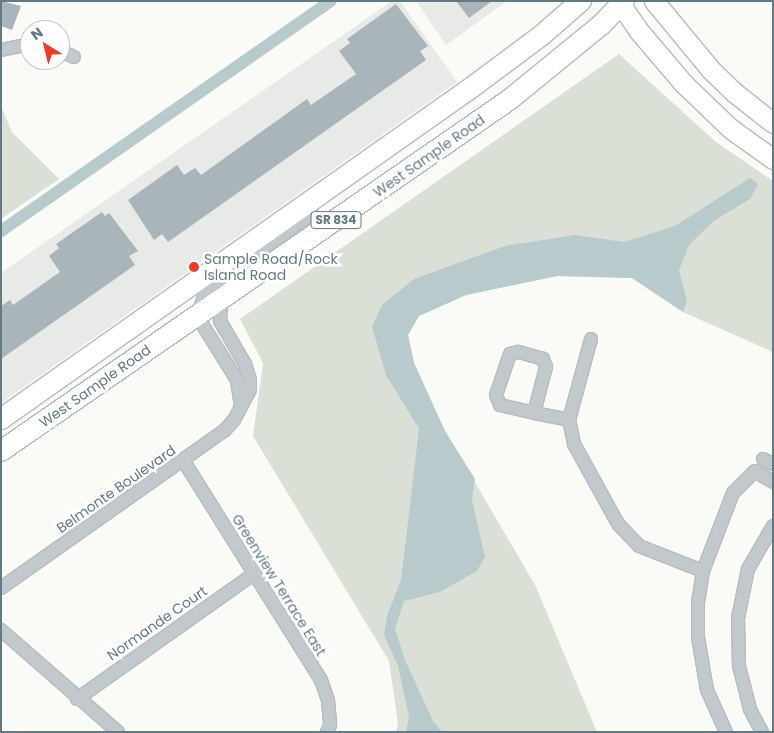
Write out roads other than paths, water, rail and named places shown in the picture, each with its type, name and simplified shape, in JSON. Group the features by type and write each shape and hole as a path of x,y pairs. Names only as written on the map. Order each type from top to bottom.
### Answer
{"main road":[{"name":"West Sample Road","path":"1,419 315,200 471,88 542,35 581,1"},
{"path":"654,1 683,39 711,70 735,94 773,124"},
{"name":"West Sample Road","path":"1,452 510,100 602,25 621,2"},
{"path":"621,2 643,37 684,84 731,129 773,159"},
{"path":"58,411 76,383 172,317 180,293"}],"street":[{"path":"1,50 20,46"},
{"path":"70,56 74,57"},
{"path":"241,408 237,380 197,316 207,289 307,217 315,200"},
{"name":"Belmonte Boulevard","path":"1,588 225,430 241,408 250,390 250,380 245,364 220,322 221,299"},
{"path":"591,339 569,420 574,444 619,525 639,546 703,571"},
{"path":"534,413 546,367 543,359 518,352 510,354 496,395 500,405 534,413 569,420"},
{"name":"Greenview Terrace East","path":"182,460 321,680 328,700 330,724 327,732"},
{"path":"726,732 707,690 698,637 698,602 703,571 733,493 755,471 773,482"},
{"path":"762,732 750,709 739,666 738,618 748,570 773,526"},
{"name":"Normande Court","path":"78,699 254,572"},
{"path":"1,630 118,732"}],"waterway":[{"path":"1,231 331,1"}],"place":[{"name":"Sample Road/Rock Island Road","path":"194,267"}]}
